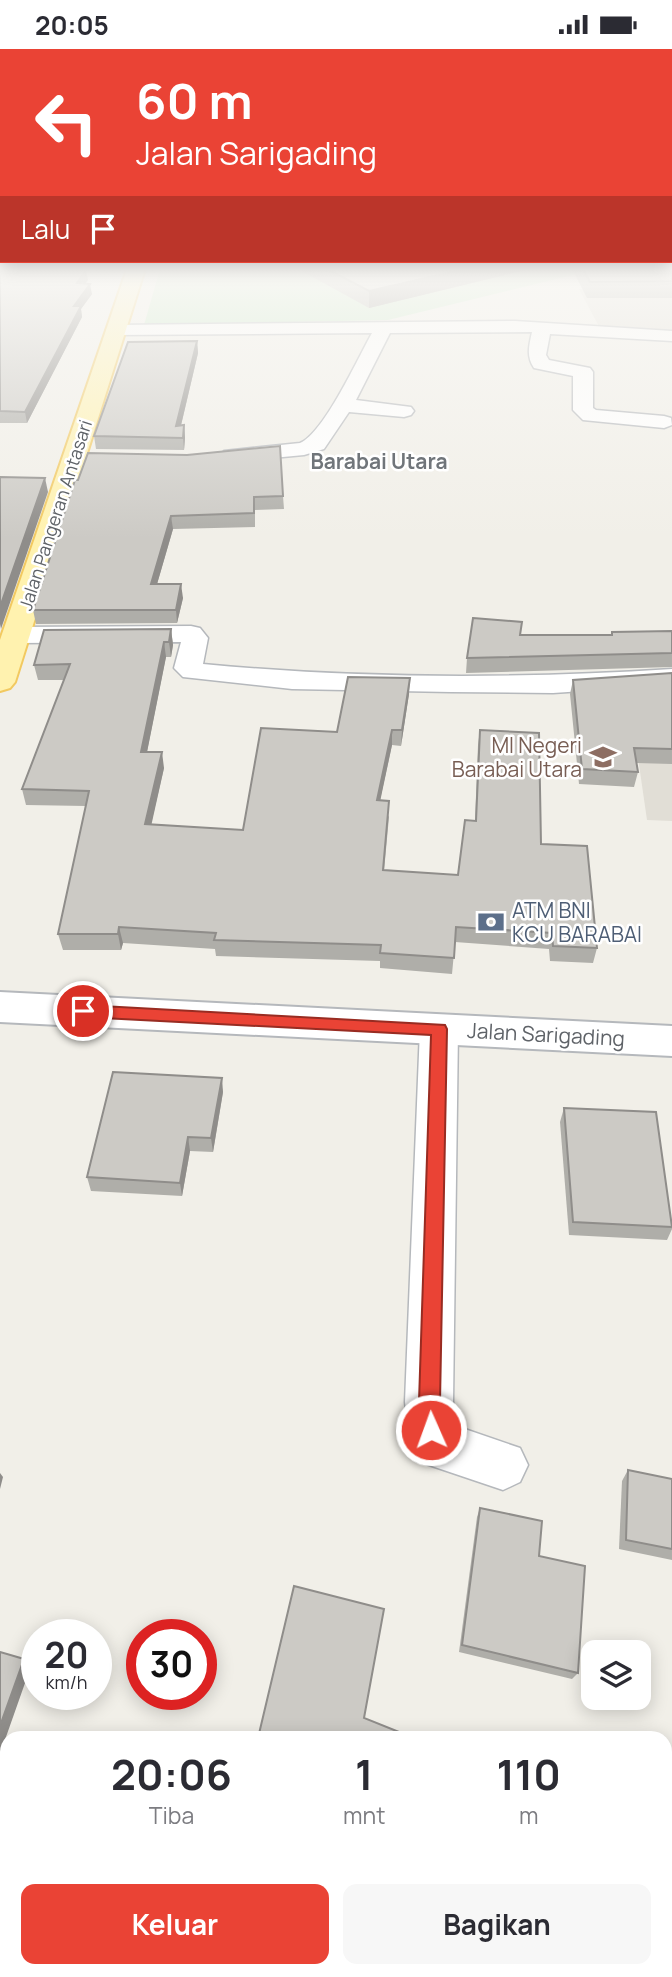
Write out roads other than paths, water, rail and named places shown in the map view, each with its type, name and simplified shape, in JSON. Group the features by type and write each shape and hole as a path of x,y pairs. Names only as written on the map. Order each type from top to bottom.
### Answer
{"main road":[{"name":"Jalan Pangeran Antasari","path":"0,682 106,359"}],"street":[{"path":"212,457 304,449 316,444 343,405 367,359"},
{"path":"539,359 541,364 583,372 583,410 590,416 668,422 672,443"},
{"path":"343,405 404,411"},
{"path":"74,457 99,457"},
{"path":"15,635 191,634 195,638 188,668 217,675 292,681 553,685 672,677"},
{"name":"Jalan Sarigading","path":"0,1007 672,1041"},
{"path":"439,1029 429,1402 431,1430 434,1444 503,1465"}],"place":[{"name":"MI Negeri Barabai Utara","path":"603,757"},
{"name":"ATM BNI KCU BARABAI","path":"491,922"}],"district":[{"name":"Barabai Utara","path":"379,461"}]}
